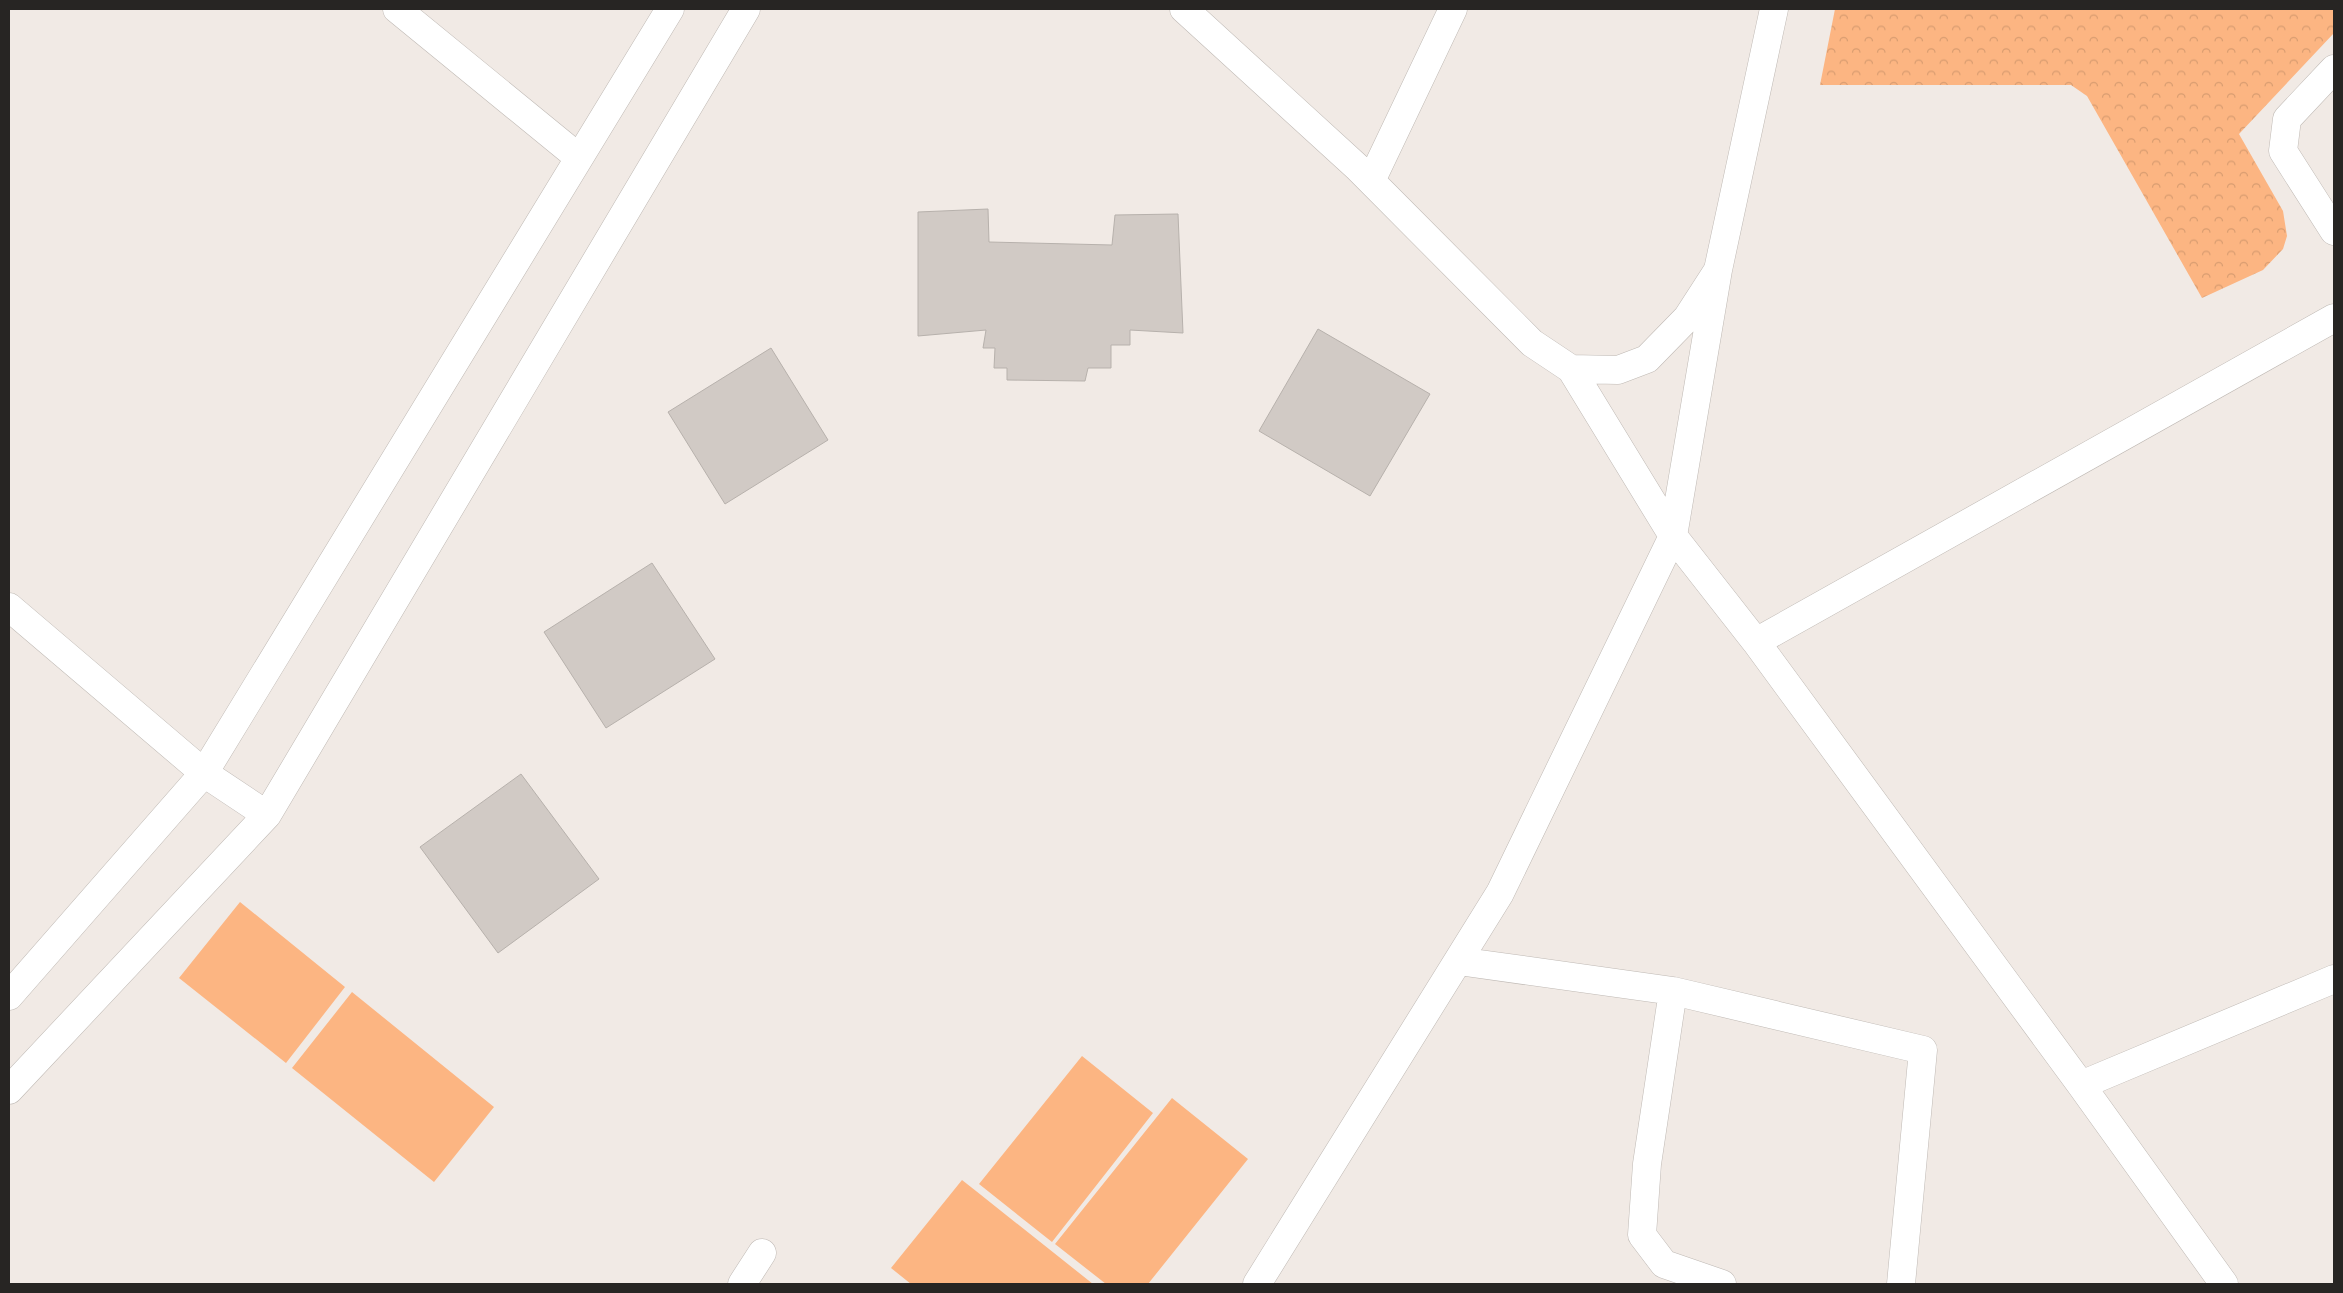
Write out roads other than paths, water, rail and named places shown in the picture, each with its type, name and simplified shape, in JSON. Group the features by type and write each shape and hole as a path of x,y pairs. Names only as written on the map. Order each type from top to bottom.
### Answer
{"street":[{"path":"397,9 578,157"},
{"path":"9,996 204,773 670,9"},
{"path":"9,1090 267,815 746,9"},
{"path":"1184,9 1371,180 1532,343 1571,369 1673,536 1756,642 2081,1085 2224,1284"},
{"path":"1371,180 1453,9"},
{"path":"1257,1284 1500,893 1673,536 1718,270 1774,9"},
{"path":"2334,69 2287,119 2282,151 2334,231"},
{"path":"1571,369 1618,370 1646,359 1687,318 1718,270"},
{"path":"1756,642 2334,318"},
{"path":"9,607 204,773 267,815"},
{"path":"1458,960 1673,992 1923,1050 1901,1284"},
{"path":"2081,1085 2334,979"},
{"path":"1673,992 1646,1164 1642,1235 1664,1264 1722,1284"},
{"path":"742,1284 762,1253"}]}
